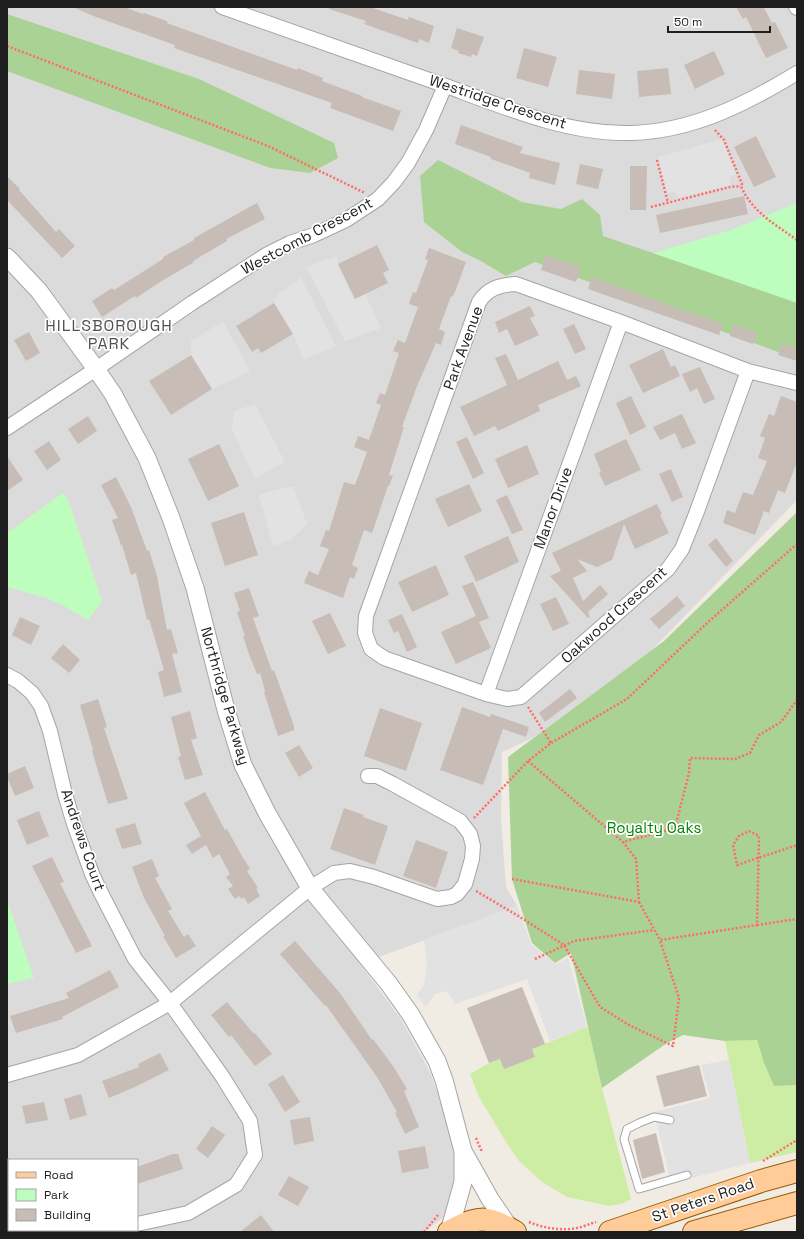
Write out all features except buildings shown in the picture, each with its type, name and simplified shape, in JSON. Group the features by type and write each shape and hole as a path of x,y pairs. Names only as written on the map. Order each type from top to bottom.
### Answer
{"main road":[{"name":"St Peters Road","path":"610,1232 720,1194 797,1171"},
{"name":"St Peters Road","path":"694,1232 797,1202"},
{"path":"449,1232 466,1222 478,1219 515,1228"}],"street":[{"name":"Westridge Crescent","path":"222,7 248,11 444,86 547,122 605,133 633,133 677,127 721,113 746,102 797,73"},
{"name":"Westcomb Crescent","path":"7,428 266,255 290,243 314,235 346,220 378,199 394,182 408,163 426,130 444,86"},
{"name":"Northridge Parkway","path":"7,257 39,291 96,369 113,394 147,458 171,518 195,588 226,710 243,765 267,813 310,888 389,984 411,1015 437,1061 444,1080 463,1151 490,1199 515,1228"},
{"name":"Park Avenue","path":"486,694 384,658 371,649 365,633 366,616 478,302 483,296 500,285 516,284 621,322 748,371 797,383"},
{"name":"Manor Drive","path":"486,694 621,322"},
{"name":"Oakwood Crescent","path":"521,697 668,568 682,548 696,514 748,371"},
{"name":"Andrews Court","path":"7,675 18,681 32,693 41,706 50,730 68,801 92,874 136,959 170,1004"},
{"path":"486,694 507,699 521,697"},
{"path":"7,1075 78,1055 170,1004 310,888 334,873 350,871 374,877 437,899 452,897 457,894 465,884 472,859 473,846 470,834 460,821 377,776 368,776"},
{"path":"138,1224 188,1213 236,1185 255,1155 250,1121 222,1076 170,1004"},
{"name":"Northridge Parkway","path":"449,1232 463,1182 463,1151"}],"lane":[{"path":"670,1120 654,1117 627,1129 624,1139 639,1189 687,1175"}],"path":[{"path":"7,46 268,146 378,199"},
{"path":"715,130 724,140 742,184 741,186 745,197 762,215 797,240"},
{"path":"658,160 668,203"},
{"path":"651,207 730,187 741,186"},
{"path":"465,828 528,761 551,743 627,699 707,623 797,544"},
{"path":"521,697 551,743"},
{"path":"623,842 675,828 689,773 690,758 735,759 750,753 759,735 781,722 797,700"},
{"path":"465,884 520,917 564,946 600,1007 629,1025 673,1046 679,998 660,940 638,902 636,859 623,842 528,761"},
{"path":"757,925 758,858 759,836 750,831 739,836 733,846 737,865 758,858 797,845"},
{"path":"512,879 638,902"},
{"path":"660,940 797,919"},
{"path":"535,959 574,941 654,930"},
{"path":"476,1137 483,1153"},
{"path":"515,1228 556,1228 556,1232"}],"shaded area":[{"path":"7,7 797,7 797,500 651,651 533,738 502,752 501,818 506,887 517,906 360,964 401,1019 430,1072 444,1111 457,1155 459,1173 449,1213 424,1232 7,1232"},
{"path":"722,139 736,175 731,176 729,179 731,185 678,198 674,191 667,193 658,157"},
{"path":"337,256 338,264 354,299 365,294 381,328 345,341 306,267"},
{"path":"301,278 336,346 304,360 293,334 274,303 278,294"},
{"path":"223,321 250,371 212,389 191,355 191,341"},
{"path":"255,404 285,462 255,478 232,430 234,411"},
{"path":"293,486 307,524 291,540 273,546 259,495"},
{"path":"517,906 531,944 555,964 568,958 587,1027 550,1041 527,979 455,1004 447,991 435,994 426,1007 417,995 424,985 427,966 424,939"},
{"path":"729,1060 750,1163 671,1183 654,1112 710,1098 701,1065"}],"green space":[{"path":"7,14 199,79 334,143 338,158 310,173 270,168 7,71"},
{"path":"438,160 522,202 561,209 582,199 600,215 603,236 797,302 797,359 535,262 506,276 462,252 424,222 420,176"},
{"path":"797,203 797,303 653,253 731,230"},
{"path":"63,493 69,502 102,601 88,620 64,606 46,598 7,587 7,533"},
{"name":"Royalty Oaks","path":"797,512 797,1085 774,1086 764,1063 757,1040 725,1041 683,1035 667,1043 602,1088 571,953 555,963 532,943 512,879 508,757 664,641"},
{"path":"7,900 34,978 7,984"},
{"path":"587,1027 631,1199 621,1204 609,1206 567,1197 542,1182 519,1161 479,1097 470,1074 489,1063 500,1059 535,1057 532,1049"},
{"path":"757,1040 764,1063 774,1086 797,1085 797,1152 750,1163 725,1041"}],"district":[{"name":"HILLSBOROUGH PARK","path":"109,334"}]}
